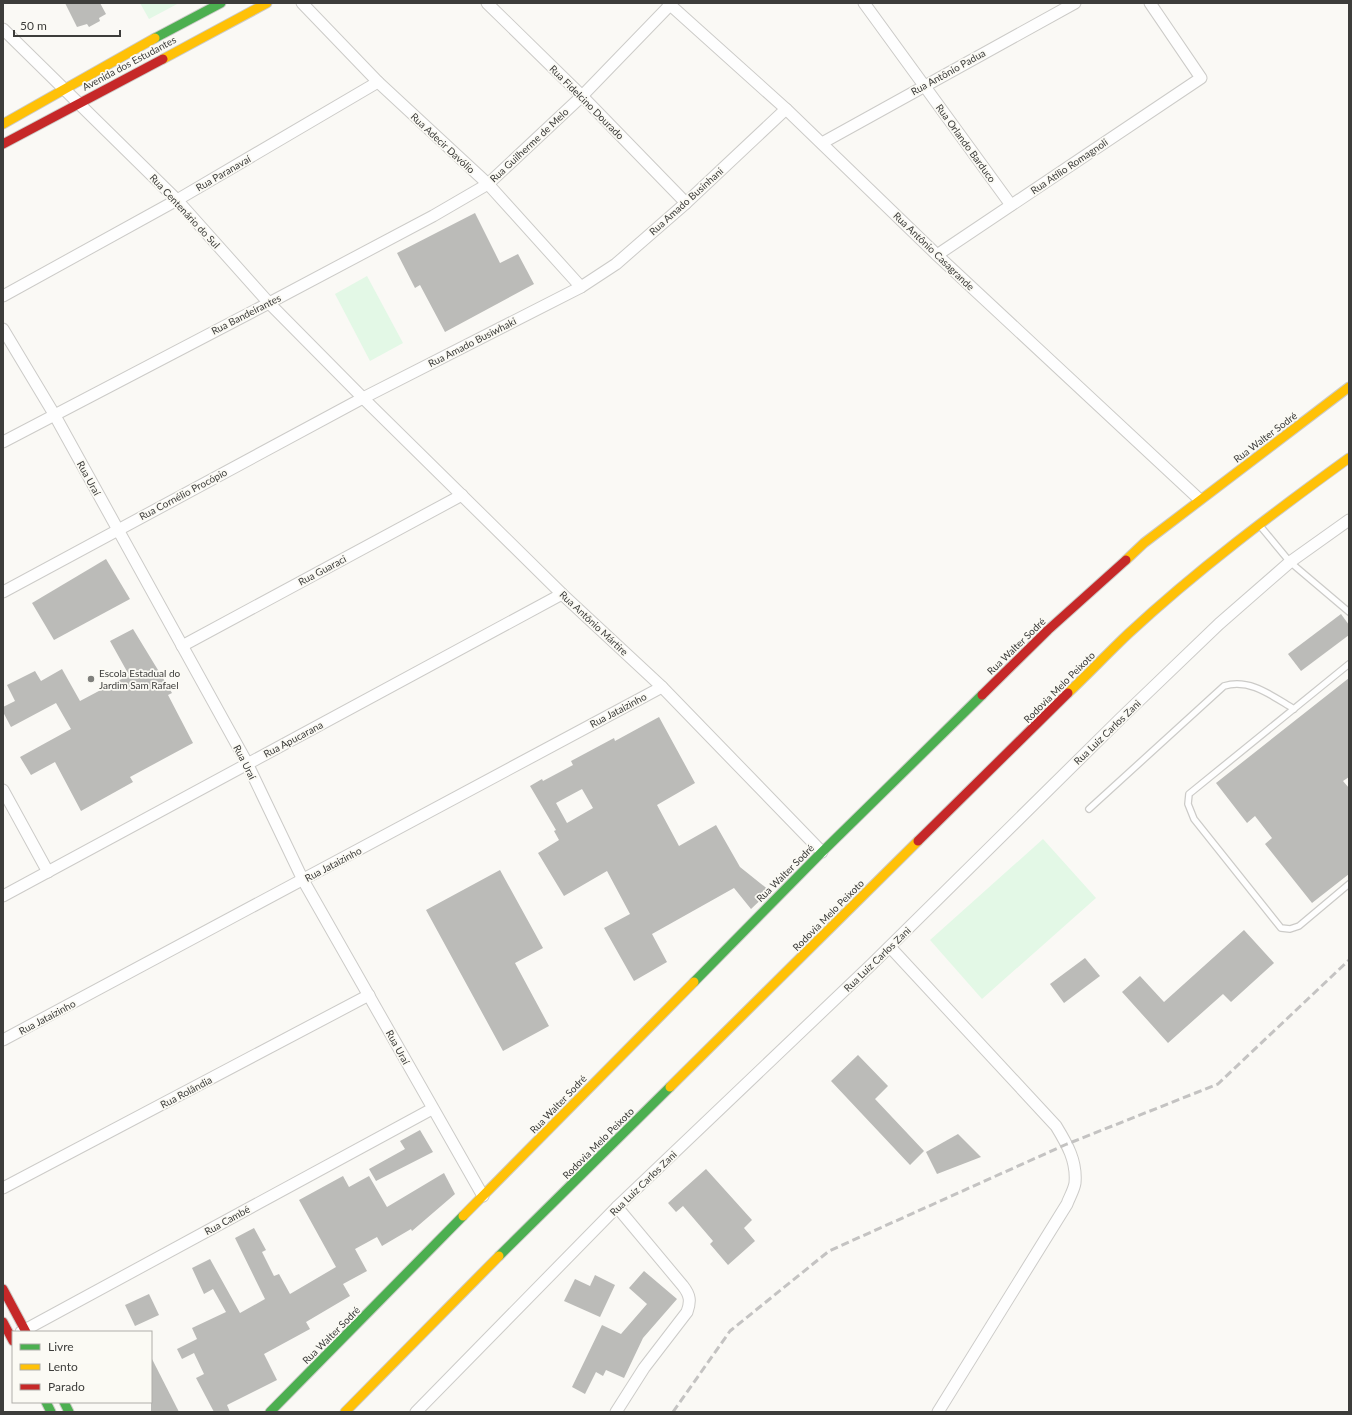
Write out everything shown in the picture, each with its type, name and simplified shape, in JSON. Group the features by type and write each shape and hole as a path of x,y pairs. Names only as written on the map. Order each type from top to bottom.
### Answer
{"street":[{"name":"Avenida dos Estudantes","path":"3,144 79,102 166,44 221,3"},
{"name":"Avenida dos Estudantes","path":"3,124 65,89 166,44 267,3"},
{"name":"Rua Adecir Davólio","path":"302,3 378,82 488,184 580,287"},
{"name":"Rua Fidelcino Dourado","path":"487,3 582,96 686,203"},
{"name":"Rua Guilherme de Melo","path":"488,184 582,96 670,3"},
{"name":"Rua Antônio Casagrande","path":"670,3 786,109 937,254 1199,500"},
{"name":"Rua Orlando Barduco","path":"864,3 1011,205"},
{"name":"Rua Antônio Padua","path":"822,143 924,85 1075,3"},
{"name":"Rua Atílio Romagnoli","path":"937,254 1201,78 1150,3"},
{"name":"Rua Centenário do Sul","path":"3,29 79,102 177,200 269,303 363,398"},
{"name":"Rua Paranavaí","path":"3,296 177,200 378,82"},
{"name":"Rua Amado Businhani","path":"580,287 616,264 686,203 786,109"},
{"name":"Rua Bandeirantes","path":"3,442 433,216 488,184"},
{"name":"Rua Amado Busiwhaki","path":"363,398 580,287"},
{"name":"Rua Uraí","path":"3,329 54,414 247,763 303,880 370,995 432,1108 483,1196"},
{"name":"Rua Walter Sodré","path":"270,1412 822,852 1048,630 1144,543 1349,387"},
{"name":"Rua Antônio Mártire","path":"363,398 562,594 662,687 822,852"},
{"name":"Rua Cornélio Procópio","path":"3,592 363,398"},
{"name":"Rodovia Melo Peixoto","path":"345,1412 530,1225 1128,634 1185,584 1349,458"},
{"name":"Rua Guaraci","path":"182,646 462,495"},
{"name":"Rua Luiz Carlos Zani","path":"416,1412 617,1208 890,947 1120,719 1219,624 1290,562 1349,520"},
{"name":"Rua Apucarana","path":"3,896 562,594"},
{"name":"Rua Jataizinho","path":"3,1040 662,687"},
{"path":"3,790 48,872"},
{"path":"890,947 1056,1126 1067,1144 1073,1161 1075,1184 1067,1204 938,1412"},
{"name":"Rua Rolândia","path":"3,1188 370,995"},
{"name":"Rua Cambé","path":"24,1331 432,1108"},
{"path":"616,1412 644,1368 686,1312 690,1302 688,1293 683,1286 617,1208"},
{"path":"3,1289 24,1331"},
{"path":"3,1322 10,1339"},
{"path":"46,1403 51,1412"},
{"path":"65,1403 70,1412"}],"lane":[{"path":"1260,525 1290,562 1349,612"},
{"path":"1349,664 1189,794 1188,804 1194,819 1281,928 1290,929 1299,926 1349,884"},
{"path":"1089,809 1224,686 1234,683 1249,684 1294,709"}],"green space":[{"path":"140,3 179,3 149,19"},
{"path":"367,276 403,343 370,361 335,294"},
{"path":"1043,839 1096,898 982,999 930,940"}],"building":[{"path":"65,3 100,3 106,14 99,18 100,21 89,27 87,24 77,27"},
{"path":"475,213 500,263 518,254 534,284 445,332 420,285 415,288 397,253"},
{"path":"106,559 130,599 54,640 32,603"},
{"path":"1341,614 1349,625 1349,635 1301,671 1288,654"},
{"path":"133,629 172,693 168,695 193,743 130,777 133,782 81,811 55,762 31,775 20,757 71,729 56,703 11,727 3,712 3,707 15,701 7,685 35,671 41,681 62,669 80,701 129,675 110,641"},
{"path":"1349,678 1349,777 1343,781 1349,788 1349,874 1312,903 1265,844 1272,838 1255,816 1247,823 1216,783"},
{"path":"659,717 695,783 657,805 679,846 716,825 740,867 770,891 751,909 734,888 652,934 667,962 634,981 604,928 630,914 607,871 564,896 538,853 559,840 554,831 556,830 530,786 542,779 543,781 573,765 571,761 614,738 615,741","holes":["582,789 593,808 567,823 556,803"]},
{"path":"500,870 543,948 515,963 549,1026 503,1051 426,910"},
{"path":"1244,930 1274,963 1231,1002 1223,994 1168,1043 1122,992 1140,976 1164,1002"},
{"path":"1085,958 1100,976 1064,1003 1050,984"},
{"path":"858,1055 888,1086 875,1099 924,1151 910,1165 831,1081"},
{"path":"420,1130 433,1152 376,1181 369,1169 405,1149 400,1141"},
{"path":"958,1134 981,1157 937,1174 926,1152"},
{"path":"706,1169 752,1220 744,1228 755,1241 728,1265 710,1244 713,1241 683,1206 676,1212 668,1203"},
{"path":"444,1173 455,1194 412,1231 411,1229 382,1246 377,1237 355,1249 367,1271 343,1284 350,1296 306,1322 310,1329 264,1354 277,1380 227,1405 230,1412 214,1412 196,1378 204,1374 194,1353 182,1359 177,1349 197,1339 192,1328 226,1312 213,1289 204,1294 192,1268 210,1259 240,1313 265,1299 235,1238 254,1228 266,1250 262,1252 274,1276 279,1274 290,1294 336,1267 299,1200 343,1176 349,1187 369,1176 387,1207"},
{"path":"644,1271 677,1299 643,1338 624,1378 606,1370 603,1376 596,1372 585,1394 572,1387 602,1325 621,1334 647,1304 629,1288"},
{"path":"595,1275 615,1285 600,1317 564,1301 575,1279 590,1286"},
{"path":"149,1294 159,1315 135,1326 125,1305"},
{"path":"152,1359 179,1412 151,1412 152,1403"}],"railway":[{"path":"673,1412 730,1331 829,1251 1067,1144 1218,1084 1349,960"}],"traffic: fast":[{"path":"155,38 221,3"},
{"path":"694,982 822,852 982,695"},
{"path":"499,1256 670,1087"},
{"path":"270,1412 463,1216"},
{"path":"46,1403 51,1412"},
{"path":"64,1403 69,1412"}],"traffic: slow":[{"path":"163,59 267,3"},
{"path":"3,124 155,38"},
{"path":"1126,560 1144,543 1349,387"},
{"path":"1068,693 1128,634 1181,587 1264,521 1349,458"},
{"path":"670,1087 918,841"},
{"path":"463,1216 694,982"},
{"path":"345,1412 499,1256"}],"traffic: jam":[{"path":"3,144 163,59"},
{"path":"982,695 1048,630 1126,560"},
{"path":"918,841 1068,693"},
{"path":"3,1289 25,1331"},
{"path":"3,1322 12,1339"}],"place":[{"name":"Escola Estadual do Jardim Sam Rafael","path":"91,679"}]}
